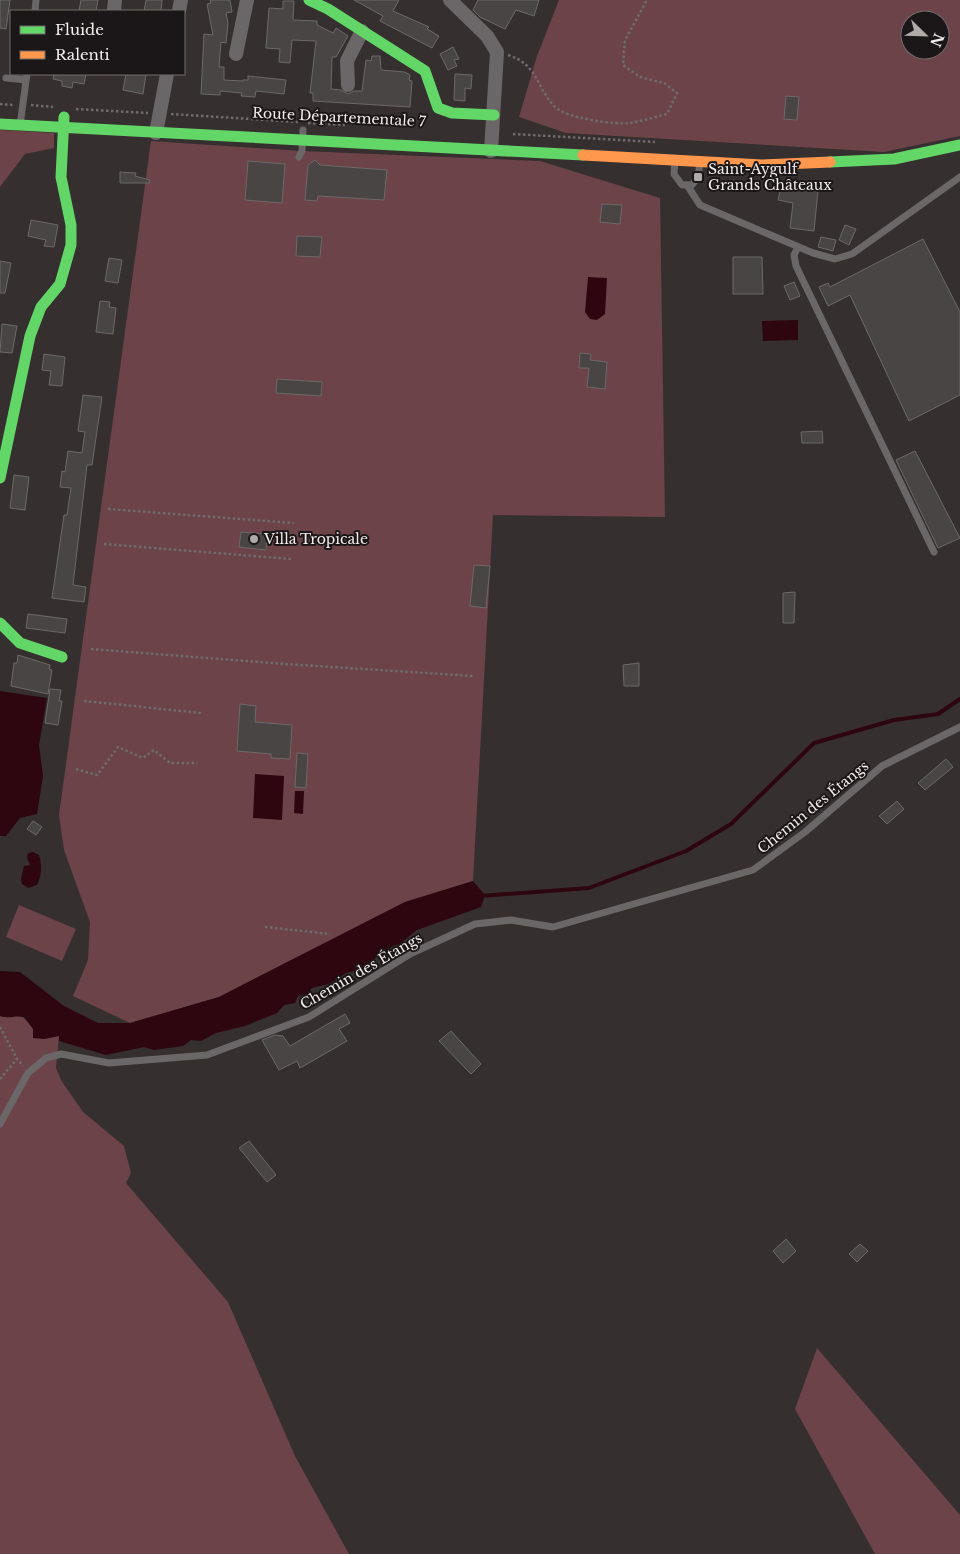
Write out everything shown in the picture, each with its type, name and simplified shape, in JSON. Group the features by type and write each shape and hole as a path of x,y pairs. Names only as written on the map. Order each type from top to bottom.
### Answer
{"main road":[{"path":"309,0 328,8 425,71 438,108 452,113 494,115"},
{"name":"Route Départementale 7","path":"3,109 21,120"},
{"path":"0,478 30,336 41,307 60,284 71,245 71,225 61,177 65,115"},
{"name":"Route Départementale 7","path":"0,124 65,115 303,135 699,157 763,155 806,162 894,159 960,145"},
{"path":"0,623 20,643 62,657"}],"street":[{"path":"236,54 247,0"},
{"path":"450,0 487,36 497,52 492,146"},
{"path":"348,85 347,61 362,31"},
{"path":"158,123 167,75"}],"lane":[{"path":"6,78 27,77 21,120"},
{"path":"299,157 303,135"},
{"path":"676,155 674,174 682,185 692,185 698,177 699,157"},
{"path":"687,185 700,206 798,247 836,259 852,254 960,177"},
{"path":"798,247 794,255 796,266 934,552"},
{"name":"Chemin des Étangs","path":"0,1124 28,1073 46,1058 61,1054 109,1063 207,1055 309,1017 410,954 476,924 511,920 553,927 753,870 805,832 882,766 960,726"}],"path":[{"path":"497,52 522,60 539,80 556,108 574,117 628,124 667,114 678,93 664,83 640,77 623,65 625,40 647,0"},
{"path":"0,104 3,109"},
{"path":"35,106 65,115 158,123 354,126"},
{"path":"511,134 663,142"},
{"path":"108,509 294,523"},
{"path":"104,544 291,559"},
{"path":"91,649 473,676"},
{"path":"84,701 201,713"},
{"path":"76,769 97,775 118,747 142,758 154,750 170,763 197,763"},
{"path":"266,927 330,934"},
{"path":"0,1028 28,1073"},
{"path":"0,1079 18,1059"}],"shaded area":[{"path":"559,0 960,0 960,136 884,152 566,133 519,117 537,56"},
{"path":"0,130 54,133 54,148 25,154 0,187"},
{"path":"151,141 302,151 540,161 660,198 665,517 493,515 473,881 405,902 219,997 130,1023 73,996 88,960 90,922 64,850 59,815"},
{"path":"588,277 607,278 605,314 597,320 590,319 585,312"},
{"path":"798,320 798,340 763,341 762,321"},
{"path":"0,691 47,698 39,745 43,776 37,814 20,818 6,836 0,836"},
{"path":"255,774 284,776 282,820 253,818"},
{"path":"295,791 304,791 303,814 294,813"},
{"path":"33,852 39,855 41,874 37,885 28,888 22,884 21,879 24,866 30,865 27,858 28,853"},
{"path":"473,881 485,895 481,907 417,930 401,943 391,947 358,970 346,973 329,984 312,988 307,994 298,996 295,1003 284,1005 277,1013 245,1026 216,1033 201,1041 191,1040 183,1046 154,1050 144,1047 106,1055 59,1041 59,1036 44,1039 33,1038 33,1029 24,1017 0,1016 0,971 20,972 64,1006 98,1023 130,1023 219,997 405,902"},
{"path":"19,905 76,929 62,961 6,937"},
{"path":"0,1016 22,1017 44,1039 59,1036 56,1068 61,1080 83,1112 124,1146 131,1173 126,1183 228,1302 295,1456 349,1554 0,1554"},
{"path":"817,1348 960,1515 960,1554 875,1554 795,1409"}],"building":[{"path":"0,0 10,0 6,29 0,28"},
{"path":"81,0 98,0 96,10 79,10"},
{"path":"146,0 162,0 161,10 144,10"},
{"path":"210,0 230,0 232,12 226,13 228,23 226,43 221,42 219,67 224,67 224,80 243,81 248,80 248,76 286,80 284,94 256,91 255,97 241,96 242,93 220,91 220,95 201,94 204,34 213,35 207,4 211,3"},
{"path":"354,0 399,0 393,11 429,27 427,29 439,36 432,48 380,21 383,16"},
{"path":"478,0 539,0 534,16 516,10 505,29 480,17 473,10"},
{"path":"283,1 294,1 293,20 317,21 317,25 333,33 336,28 348,36 336,57 332,57 331,89 341,90 348,94 354,91 362,91 366,60 371,61 372,56 380,56 381,70 405,72 410,75 409,80 412,81 410,107 313,101 313,93 310,93 316,41 292,40 290,63 279,62 280,49 266,48 269,8 283,9"},
{"path":"453,47 459,59 454,60 457,66 448,70 440,54"},
{"path":"455,74 472,75 471,89 465,88 465,101 454,100"},
{"path":"54,75 86,75 84,84 73,82 72,88 62,86 62,81 53,79"},
{"path":"126,75 146,75 143,94 123,90"},
{"path":"786,96 799,97 797,120 784,119"},
{"path":"315,160 320,165 387,170 384,200 318,196 317,201 305,200 308,165"},
{"path":"248,161 285,164 282,203 245,200"},
{"path":"120,172 136,173 135,176 150,180 149,183 120,183"},
{"path":"781,187 818,191 814,231 790,228 793,203 778,200"},
{"path":"602,204 622,205 620,224 600,222"},
{"path":"31,220 58,225 54,247 44,246 46,240 28,236"},
{"path":"845,225 856,229 849,245 839,240"},
{"path":"297,236 322,237 320,257 296,256"},
{"path":"821,237 836,240 833,251 818,247"},
{"path":"923,239 960,312 960,395 909,421 850,295 828,306 819,287 828,283 830,287"},
{"path":"733,257 762,257 763,294 733,294"},
{"path":"109,258 122,260 118,283 105,281"},
{"path":"0,261 11,263 5,293 0,293"},
{"path":"794,282 800,296 790,300 784,286"},
{"path":"100,301 110,302 109,307 116,308 113,334 96,332"},
{"path":"2,324 17,326 12,353 0,352"},
{"path":"580,353 591,354 590,360 607,362 605,389 587,387 589,368 579,368"},
{"path":"44,354 65,357 62,386 49,385 51,371 42,370"},
{"path":"277,379 322,382 321,396 276,393"},
{"path":"83,395 102,397 92,465 87,465 73,585 86,587 84,602 52,598 64,515 67,515 71,488 60,487 62,471 65,472 68,451 82,453 85,432 78,431"},
{"path":"822,431 823,443 802,443 801,432"},
{"path":"915,451 960,538 938,548 896,460"},
{"path":"14,475 29,477 25,510 10,508"},
{"name":"Villa Tropicale","path":"241,532 267,534 266,550 239,547"},
{"path":"474,565 490,566 486,608 470,606"},
{"path":"795,592 794,623 783,623 783,593"},
{"path":"28,614 67,619 65,633 26,628"},
{"path":"18,655 50,665 49,669 52,670 48,694 11,686 14,663 17,663"},
{"path":"639,663 639,686 624,686 623,665"},
{"path":"50,689 61,690 59,701 62,701 58,725 45,723"},
{"path":"240,704 256,706 255,722 292,725 290,759 271,758 271,754 237,751"},
{"path":"297,753 308,754 306,788 295,787"},
{"path":"946,759 953,767 925,790 918,783"},
{"path":"897,801 904,809 887,824 879,816"},
{"path":"33,821 42,827 36,835 27,829"},
{"path":"345,1014 350,1023 339,1029 347,1041 300,1068 297,1061 279,1070 262,1040 275,1035 283,1036 290,1046"},
{"path":"451,1031 481,1064 471,1074 439,1041"},
{"path":"249,1141 276,1175 267,1182 239,1148"},
{"path":"786,1239 796,1251 783,1263 773,1251"},
{"path":"860,1244 868,1251 857,1262 849,1254"}],"waterway":[{"path":"480,896 589,888 686,851 731,824 814,743 894,720 938,714 960,699"}],"traffic: fast":[{"path":"309,0 328,9 425,71 438,108 452,113 494,115"},
{"path":"0,478 30,336 41,307 60,284 71,245 71,225 61,177 64,117"},
{"path":"0,124 583,155"},
{"path":"830,162 894,159 960,145"},
{"path":"0,623 20,643 62,657"}],"traffic: slow":[{"path":"583,155 762,165 830,162"}],"place":[{"name":"Saint-Aygulf Grands Châteaux","path":"698,177"},
{"name":"Villa Tropicale","path":"254,539"}]}
